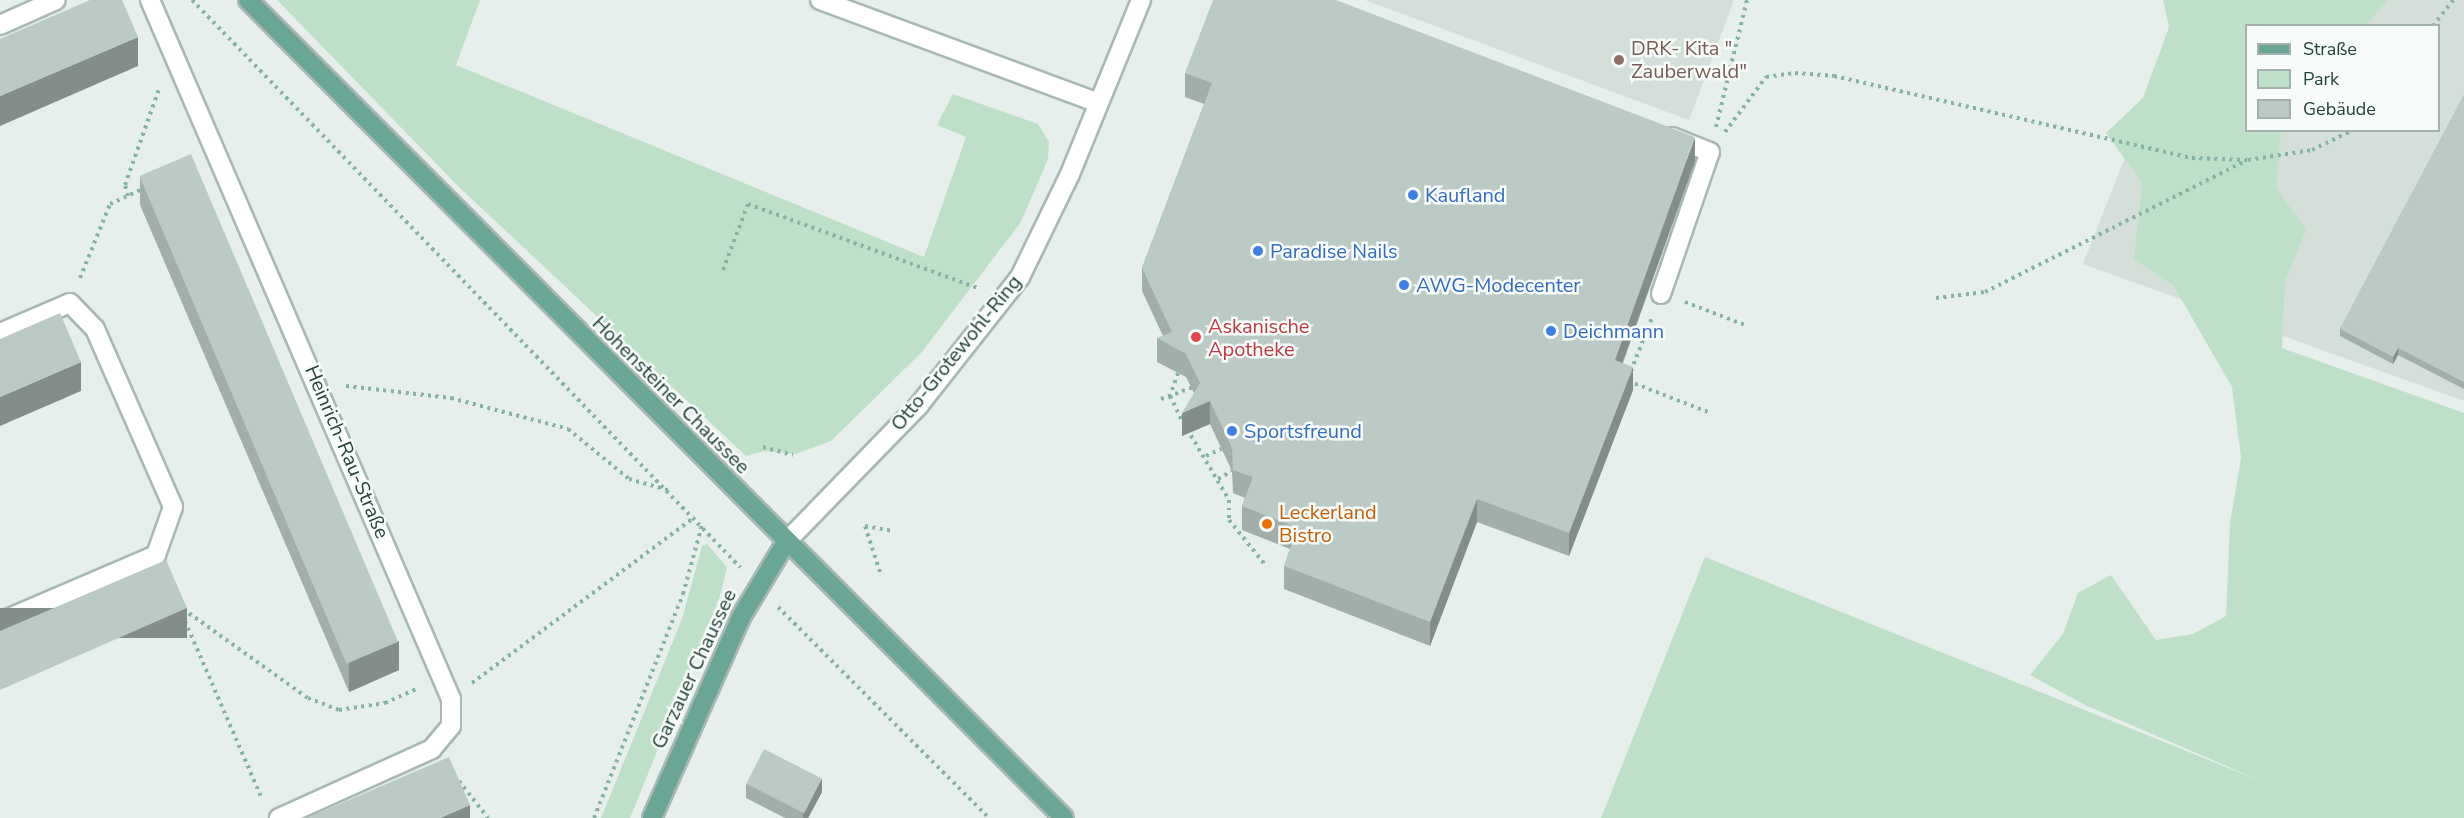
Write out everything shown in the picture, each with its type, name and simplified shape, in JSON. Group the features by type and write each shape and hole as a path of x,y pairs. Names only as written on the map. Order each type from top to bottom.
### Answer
{"main road":[{"name":"Hohensteiner Chaussee","path":"248,0 786,542 1064,818"},
{"name":"Garzauer Chaussee","path":"652,818 757,586 786,542"}],"street":[{"path":"0,25 56,0"},
{"name":"Heinrich-Rau-Straße","path":"150,0 319,383 451,699 451,726 432,749 272,813"},
{"path":"820,0 1098,103"},
{"name":"Otto-Grotewohl-Ring","path":"786,542 919,405 1020,277 1098,103 1141,0"},
{"path":"1654,130 1710,152 1661,294"},
{"path":"0,333 70,303 95,329 172,507 156,555 0,622"}],"path":[{"path":"192,0 702,524 757,586 989,818"},
{"path":"1710,152 1747,0"},
{"path":"2435,24 2453,0"},
{"path":"128,196 124,185 167,66 177,61"},
{"path":"1710,152 1766,77 1795,73 1834,76 2192,158 2248,160 2312,150 2349,132"},
{"path":"1936,298 1985,292 2248,160"},
{"path":"70,303 110,204 148,186"},
{"path":"723,270 748,204 980,289 1000,302"},
{"path":"1711,413 1628,381 1661,294 1745,325"},
{"path":"1170,396 1178,373"},
{"path":"319,383 451,398 568,429 629,479 669,490"},
{"path":"1161,399 1192,388"},
{"path":"1170,396 1206,456 1228,500 1229,520 1267,567"},
{"path":"763,447 793,455"},
{"path":"1206,456 1221,449"},
{"path":"1218,479 1232,471"},
{"path":"451,699 695,517"},
{"path":"594,818 683,594 702,524"},
{"path":"880,572 866,526 893,531"},
{"path":"272,813 178,605 308,698 339,710 385,704 442,678"},
{"path":"432,749 488,818"}],"shaded area":[{"name":"DRK- Kita \" Zauberwald\"","path":"1365,0 1734,0 1689,120"},
{"path":"2187,0 2464,0 2464,401 2083,264"}],"green space":[{"path":"277,0 480,0 456,65 924,257 966,137 937,125 953,94 1038,124 1049,142 1048,159 1021,222 921,353 831,441 795,454 765,451 746,456 458,186"},
{"path":"2163,0 2388,0 2367,24 2245,24 2245,132 2281,132 2276,187 2306,230 2285,281 2282,348 2464,413 2464,818 1601,818 1705,557 2266,783 2085,705 2030,675 2063,634 2078,593 2111,575 2156,640 2193,634 2226,616 2230,523 2241,458 2232,387 2173,285 2134,259 2142,183 2106,133 2143,98 2169,27"},
{"path":"707,544 727,567 720,596 630,818 601,818 682,619 702,546"}],"building":[{"path":"90,0 122,0 138,37 0,96 0,39"},
{"path":"1213,0 1336,0 1695,137 1615,360 1633,367 1569,533 1477,499 1430,622 1284,566 1298,528 1242,506 1253,477 1233,470 1232,448 1210,401 1182,413 1200,383 1186,354 1157,338 1172,332 1142,268 1212,83 1185,73"},
{"path":"2464,95 2464,382 2398,348 2393,357 2340,329"},
{"path":"191,154 398,642 347,664 139,176"},
{"path":"60,313 81,362 0,397 0,339"},
{"path":"166,560 187,608 0,690 0,631"},
{"path":"764,749 822,779 804,813 746,784"},
{"path":"449,757 470,805 440,818 307,818"}],"place":[{"name":"DRK- Kita \" Zauberwald\"","path":"1619,60"},
{"name":"Kaufland","path":"1413,195"},
{"name":"Paradise Nails","path":"1258,251"},
{"name":"AWG-Modecenter","path":"1404,285"},
{"name":"Deichmann","path":"1551,331"},
{"name":"Askanische Apotheke","path":"1196,337"},
{"name":"Sportsfreund","path":"1232,431"},
{"name":"Leckerland Bistro","path":"1267,524"}]}
